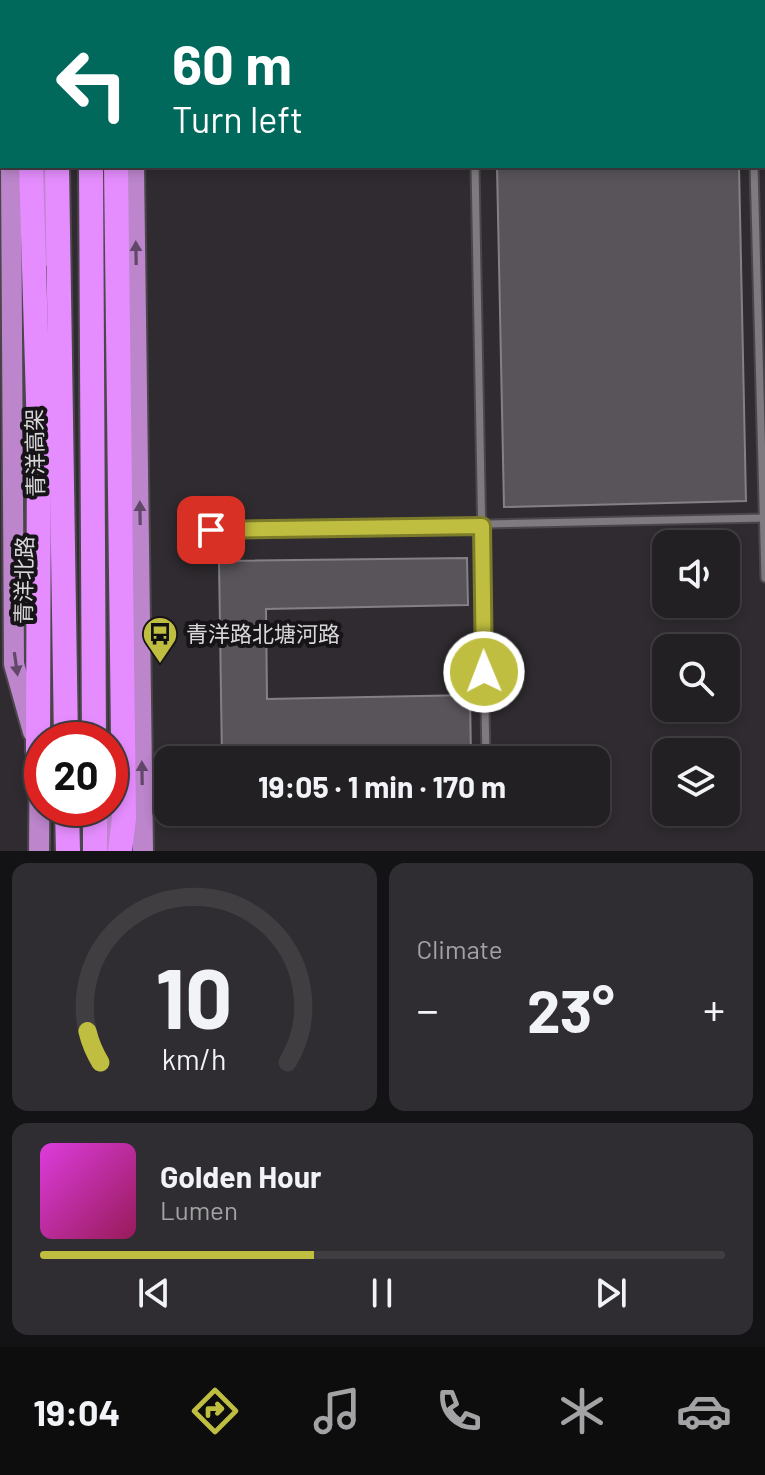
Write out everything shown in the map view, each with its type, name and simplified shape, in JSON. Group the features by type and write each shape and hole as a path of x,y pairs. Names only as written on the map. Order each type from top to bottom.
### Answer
{"highway":[{"path":"31,168 39,434 38,722"},
{"name":"青洋高架","path":"57,168 66,722"},
{"path":"91,168 94,722"},
{"path":"116,168 124,818 120,851"},
{"path":"67,826 68,851"},
{"path":"95,826 95,851"}],"main road":[{"path":"11,168 14,664 30,722"},
{"name":"青洋北路","path":"40,722 50,604 44,168"},
{"path":"101,168 105,722"},
{"path":"134,168 143,851"},
{"name":"青洋北路","path":"39,826 39,851"},
{"path":"107,826 109,851"}],"lane":[{"path":"475,168 486,746"},
{"path":"754,168 765,578"},
{"path":"211,530 764,518"}],"building":[{"path":"497,168 739,168 746,501 504,507"},
{"path":"467,558 468,605 266,609 267,699 470,695 471,746 222,746 219,561"}],"place":[{"name":"青洋路北塘河路","path":"160,665"}],"route":[{"path":"211,530 482,526 484,672"}]}
